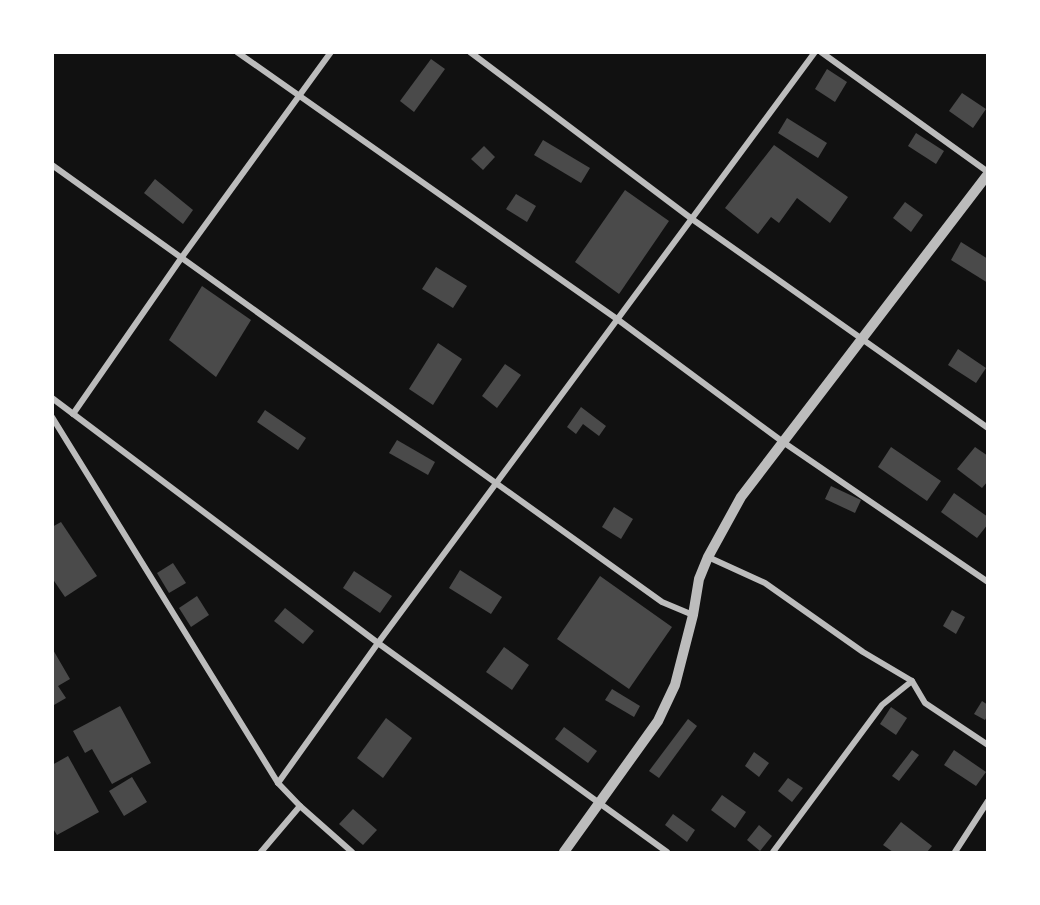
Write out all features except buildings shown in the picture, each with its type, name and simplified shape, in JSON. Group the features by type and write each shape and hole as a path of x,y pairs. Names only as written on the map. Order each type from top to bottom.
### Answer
{"street":[{"path":"237,52 617,319 783,442 987,582"},
{"path":"73,414 331,52"},
{"path":"470,52 692,219 987,428"},
{"path":"278,783 378,643 815,52"},
{"path":"564,852 658,722 675,685 693,615 699,579 708,557 741,497 987,173 822,52"},
{"path":"52,165 662,602 693,615"},
{"path":"52,398 378,643 667,852"},
{"path":"52,417 278,783 300,806 352,852"},
{"path":"708,557 765,583 863,652 912,681 925,703 987,745"},
{"path":"773,852 882,705 912,681"},
{"path":"955,852 987,801"},
{"path":"261,852 300,806"}]}
